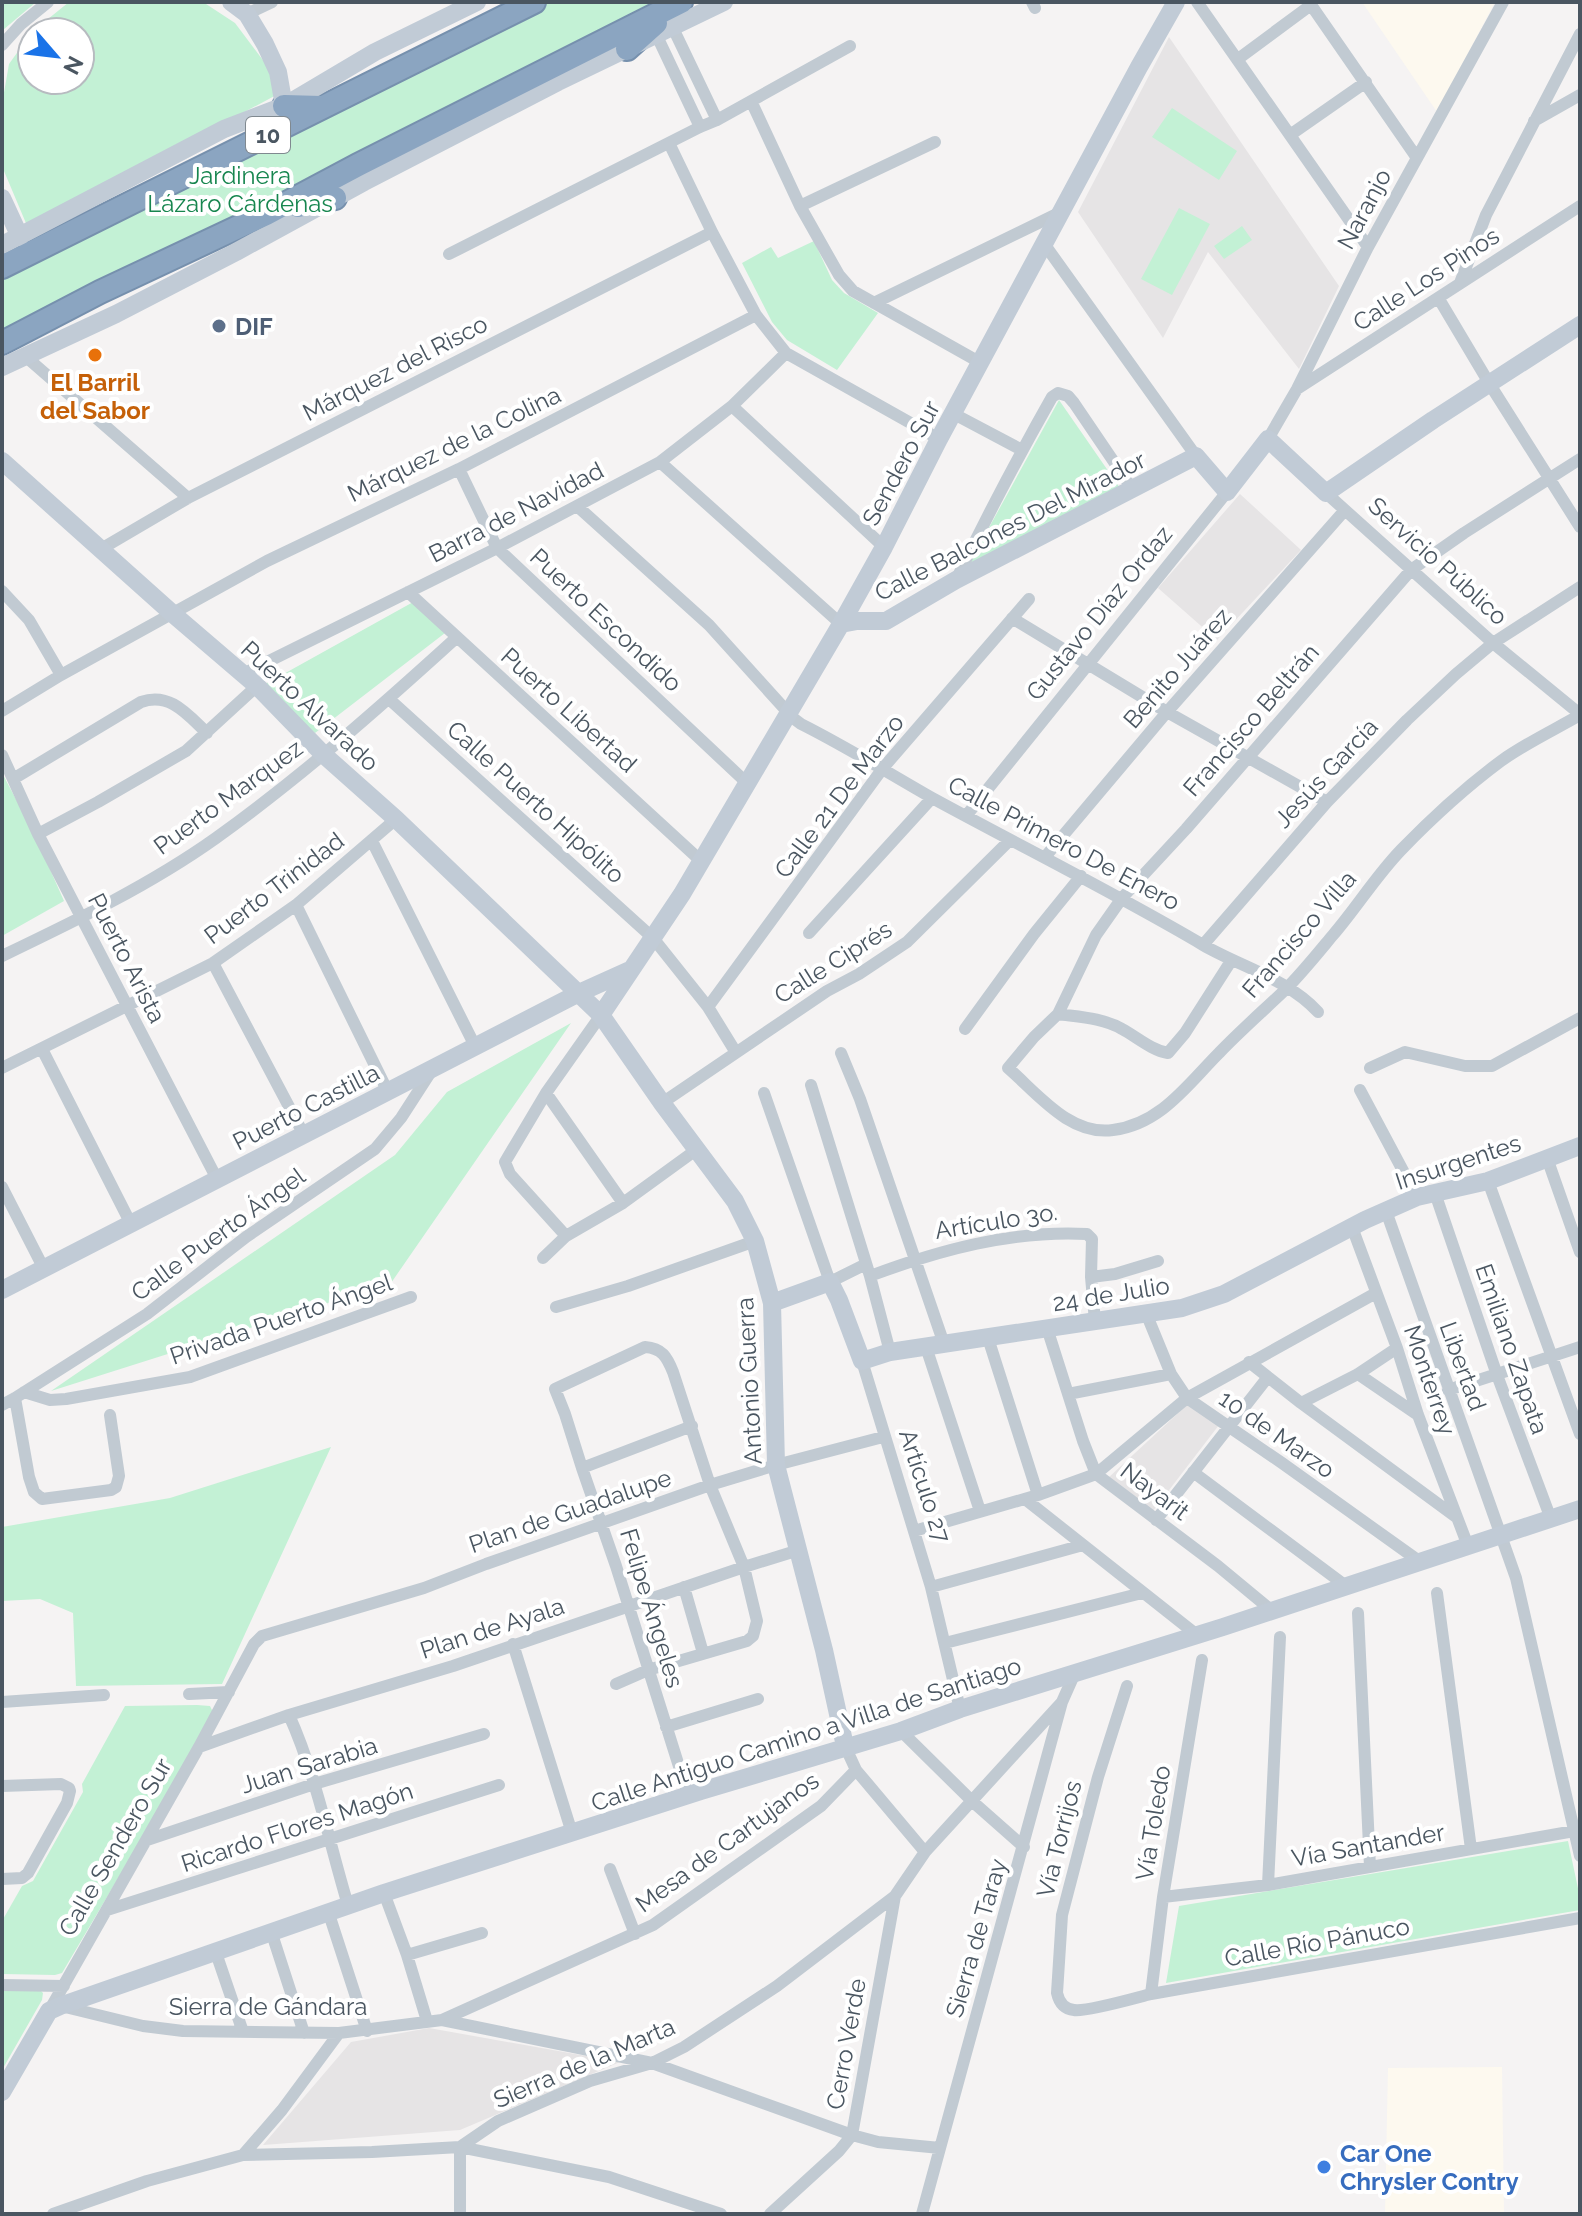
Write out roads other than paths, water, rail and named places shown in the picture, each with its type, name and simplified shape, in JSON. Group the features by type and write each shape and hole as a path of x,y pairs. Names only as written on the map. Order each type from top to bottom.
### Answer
{"highway":[{"name":"10","path":"2,267 534,2"},
{"path":"627,49 681,2"},
{"path":"2,343 100,292 266,214 681,2"},
{"path":"284,106 327,107"},
{"path":"266,214 335,198"}],"street":[{"path":"2,45 48,2"},
{"path":"231,2 247,14 278,72 284,106"},
{"path":"247,14 272,2"},
{"path":"2,245 224,129 284,106 375,52 477,2"},
{"path":"2,367 116,314 558,82 724,2"},
{"name":"Sendero Sur","path":"653,938 841,624 1176,2"},
{"path":"1197,2 1368,247"},
{"name":"Naranjo","path":"1268,439 1297,389 1368,247 1503,2"},
{"path":"1238,59 1310,3 1417,158"},
{"path":"664,30 717,120"},
{"path":"664,30 700,127"},
{"path":"1460,283 1486,215 1580,34"},
{"path":"449,254 752,103 850,46"},
{"path":"1290,135 1366,82"},
{"path":"1533,121 1580,95"},
{"path":"752,103 800,206 839,275 853,291 981,363"},
{"path":"800,206 935,142"},
{"path":"669,143 756,315 786,353 939,439"},
{"path":"2,198 20,237"},
{"name":"Calle Los Pinos","path":"1297,389 1580,206"},
{"path":"874,303 1063,211"},
{"name":"Márquez del Risco","path":"101,549 188,498 712,232"},
{"path":"1045,245 1196,456 1227,492"},
{"path":"1439,299 1580,527"},
{"name":"Márquez de la Colina","path":"2,711 267,561 459,469 756,315"},
{"path":"1326,493 1580,325"},
{"name":"Barra de Navidad","path":"38,834 186,751 207,733 250,680 408,592 660,462 732,406 786,353"},
{"path":"25,356 188,498"},
{"path":"956,580 1022,450 1052,397 1058,393 1063,393 1074,403 1133,490"},
{"path":"732,406 884,547"},
{"path":"954,414 1022,450"},
{"name":"Servicio Público","path":"1268,439 1493,643 1580,714"},
{"name":"Gustavo Díaz Ordaz","path":"966,816 1268,439"},
{"name":"Calle Balcones Del Mirador","path":"841,624 886,621 956,580 1196,456"},
{"name":"Francisco Beltrán","path":"1058,1014 1090,945 1122,898 1186,829 1411,570 1580,459"},
{"name":"Puerto Alvarado","path":"2,461 10,478 101,549 250,680 324,755 396,819 601,1015"},
{"path":"660,462 841,624"},
{"name":"Puerto Escondido","path":"459,469 497,548 748,784"},
{"name":"Calle Primero De Enero","path":"577,506 709,625 801,724 932,798 1122,898 1231,961 1288,987 1318,1012"},
{"name":"Benito Juárez","path":"1045,857 1167,712 1345,510"},
{"name":"Jesús García","path":"1203,945 1327,802 1407,720 1493,643 1580,587"},
{"path":"2,591 29,620 61,675"},
{"name":"Puerto Libertad","path":"408,592 701,861"},
{"name":"Calle 21 De Marzo","path":"708,1007 883,768 1029,599"},
{"path":"1012,618 1167,712 1327,802"},
{"name":"Puerto Marquez","path":"2,956 81,918 215,839 324,755 456,638"},
{"path":"13,779 151,698 175,705 207,733"},
{"name":"Calle Puerto Hipólito","path":"389,699 653,938 708,1007 735,1051"},
{"name":"Francisco Villa","path":"1058,1014 1008,1068 1060,1114 1081,1127 1113,1130 1150,1118 1177,1098 1217,1054 1288,987 1334,934 1371,884 1449,803 1503,760 1580,714"},
{"name":"Puerto Arista","path":"2,755 38,834 217,1179"},
{"path":"809,933 932,798"},
{"name":"Puerto Trinidad","path":"2,1068 213,963 296,905 396,819"},
{"name":"Calle Ciprés","path":"662,1103 735,1051 907,942 1010,840"},
{"path":"372,841 475,1046"},
{"path":"965,1029 1034,934 1081,876"},
{"path":"296,905 388,1092"},
{"path":"566,1236 510,1174 505,1162 546,1093 653,938"},
{"path":"1058,1014 1104,1021 1168,1053 1231,961"},
{"path":"213,963 304,1135"},
{"name":"Puerto Castilla","path":"2,1290 579,993 633,969"},
{"name":"Antonio Guerra","path":"601,1015 735,1201 755,1241 772,1303 776,1465 824,1650 845,1746 856,1770 925,1852"},
{"path":"1370,1068 1405,1052 1465,1066 1492,1066 1580,1018"},
{"path":"42,1049 131,1224"},
{"path":"841,1053 860,1099 914,1260 980,1511"},
{"name":"Calle Puerto Ángel","path":"2,1405 147,1314 237,1243 375,1149 401,1118 432,1070"},
{"path":"811,1085 890,1352"},
{"path":"1360,1090 1426,1195"},
{"path":"546,1093 623,1203"},
{"path":"764,1093 830,1282"},
{"name":"Insurgentes","path":"1352,1227 1426,1195 1488,1181 1580,1146"},
{"path":"543,1258 566,1236 623,1203 696,1150"},
{"path":"1547,1158 1580,1252"},
{"path":"1488,1181 1580,1434"},
{"path":"2,1187 44,1269"},
{"name":"Emiliano Zapata","path":"1426,1195 1551,1519"},
{"name":"Libertad","path":"1386,1211 1516,1578 1578,1831 1580,1856"},
{"name":"Monterrey","path":"1352,1227 1468,1546"},
{"name":"24 de Julio","path":"862,1361 890,1352 1182,1308 1224,1294 1352,1227"},
{"name":"Artículo 3o.","path":"772,1303 868,1270 1002,1239 1091,1235 1091,1277"},
{"path":"556,1307 628,1286 755,1241"},
{"path":"1095,1321 1091,1277 1115,1274 1158,1261"},
{"name":"Artículo 27","path":"830,1282 862,1361 914,1531 931,1587 960,1709"},
{"path":"914,1531 1032,1497 1096,1474 1187,1398 1376,1293"},
{"name":"Privada Puerto Ángel","path":"20,1395 66,1399 190,1377 411,1297"},
{"name":"10 de Marzo","path":"1146,1313 1171,1374 1187,1398 1419,1561"},
{"name":"Nayarit","path":"1047,1328 1096,1474 1271,1610"},
{"path":"988,1338 1032,1497 1083,1545 1197,1635"},
{"name":"Felipe Ángeles","path":"688,1795 602,1523 555,1389 645,1347 655,1347 667,1358 692,1426"},
{"path":"1448,1390 1580,1347"},
{"path":"1301,1403 1358,1374 1397,1348"},
{"path":"1249,1362 1456,1517"},
{"path":"1068,1394 1171,1374"},
{"path":"1358,1374 1418,1415"},
{"path":"1156,1520 1268,1377"},
{"path":"20,1395 31,1485 42,1499 116,1487 119,1476 110,1415"},
{"path":"582,1468 692,1426 710,1485 744,1567 757,1621 753,1636 747,1641 648,1670 616,1684"},
{"name":"Plan de Guadalupe","path":"273,1631 424,1588 710,1485 883,1437"},
{"path":"1193,1472 1346,1586"},
{"name":"Calle Antiguo Camino a Villa de Santiago","path":"55,2008 328,1911 688,1795 901,1731 960,1709 1074,1675 1580,1509"},
{"path":"931,1587 1083,1545"},
{"name":"Plan de Ayala","path":"199,1747 799,1550"},
{"path":"684,1587 703,1653"},
{"path":"945,1643 1142,1593"},
{"path":"1437,1593 1471,1849"},
{"path":"1358,1613 1370,1867"},
{"name":"Calle Sendero Sur","path":"2,2092 55,2008 64,1986 254,1644 273,1631"},
{"path":"1268,1885 1280,1637"},
{"path":"513,1644 572,1833"},
{"name":"Vía Toledo","path":"1151,1994 1163,1897 1202,1660"},
{"name":"Sierra de Taray","path":"922,2214 1062,1702 1074,1675"},
{"name":"Vía Torrijos","path":"1062,2005 1057,1993 1062,1915 1098,1777 1127,1686"},
{"path":"189,1694 229,1692"},
{"path":"2,1702 104,1695"},
{"path":"666,1727 758,1699"},
{"path":"925,1852 1062,1702"},
{"path":"289,1715 314,1784 348,1905"},
{"path":"901,1731 1024,1847"},
{"name":"Juan Sarabia","path":"147,1840 314,1784 484,1734"},
{"name":"Mesa de Cartujanos","path":"442,2020 653,1925 821,1806 856,1770"},
{"path":"2,1786 61,1784 70,1791 67,1803 26,1875 18,1879 2,1879"},
{"name":"Ricardo Flores Magón","path":"107,1910 499,1785"},
{"name":"Vía Santander","path":"1163,1897 1268,1885 1578,1831"},
{"name":"Sierra de la Marta","path":"460,2147 498,2121 590,2081 652,2063 684,2047 777,1986 895,1896 925,1852"},
{"path":"610,1869 635,1934"},
{"path":"384,1893 427,2021"},
{"name":"Cerro Verde","path":"770,2214 839,2151 852,2135 895,1896"},
{"path":"328,1911 367,2031"},
{"name":"Calle Río Pánuco","path":"1062,2005 1074,2010 1082,2009 1580,1918"},
{"path":"271,1931 304,2033"},
{"path":"407,1955 482,1933"},
{"path":"215,1950 243,2032"},
{"path":"2,1985 64,1986"},
{"name":"Sierra de Gándara","path":"55,2008 183,2031 339,2033 442,2020 652,2063 852,2135 878,2142 940,2148"},
{"path":"243,2155 282,2110 339,2033"},
{"path":"460,2147 460,2214"},
{"path":"53,2214 147,2181 243,2155 460,2147 609,2177 721,2214"}],"place":[{"name":"DIF","path":"219,326"},
{"name":"El Barril del Sabor","path":"95,355"},
{"name":"Car One Chrysler Contry","path":"1324,2167"}],"park label":[{"name":"Jardinera Lázaro Cárdenas","path":"240,189"}]}
